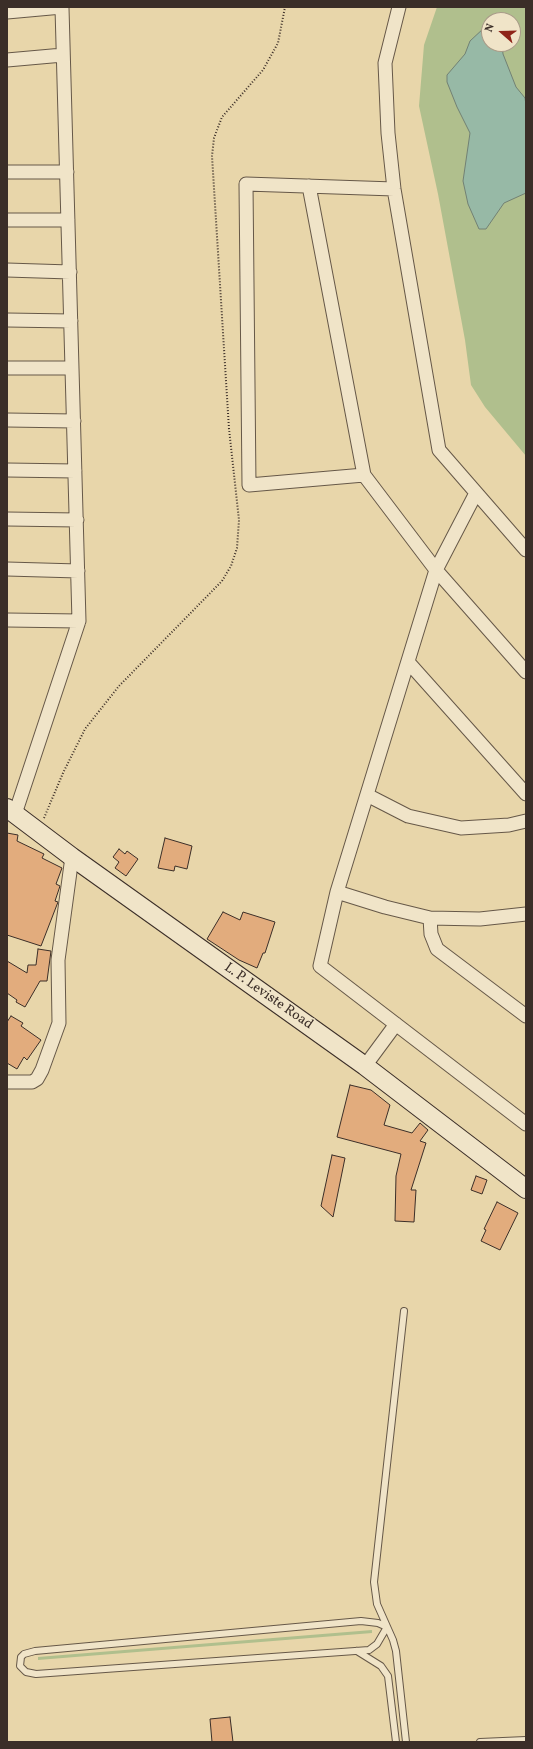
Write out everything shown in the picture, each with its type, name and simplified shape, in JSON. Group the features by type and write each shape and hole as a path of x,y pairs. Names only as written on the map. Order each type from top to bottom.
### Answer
{"main road":[{"name":"L. P. Leviste Road","path":"11,811 72,857 365,1066 526,1189"}],"street":[{"path":"399,7 385,63 388,133 394,189 439,450 526,550"},
{"path":"7,12 62,8 80,621 11,811"},
{"path":"7,60 63,55"},
{"path":"7,172 67,172"},
{"path":"364,475 249,485 246,184 394,189"},
{"path":"309,186 364,475 436,570 526,672"},
{"path":"7,220 68,220"},
{"path":"7,270 70,272"},
{"path":"7,320 71,321"},
{"path":"7,368 72,368"},
{"path":"7,420 74,421"},
{"path":"7,470 75,471"},
{"path":"476,493 436,570 409,663 337,892 320,966 526,1124"},
{"path":"7,519 77,520"},
{"path":"7,569 78,571"},
{"path":"7,620 80,621"},
{"path":"409,663 526,794"},
{"path":"367,796 408,816 461,828 509,825 526,821"},
{"path":"7,1082 32,1082 37,1079 42,1070 58,1023 58,960 72,857"},
{"path":"337,892 385,907 430,918 480,919 526,914"},
{"path":"430,918 431,934 437,949 526,1016"},
{"path":"365,1066 396,1024"}],"lane":[{"path":"404,1311 374,1582 377,1604 396,1651 406,1742"},
{"path":"361,1621 378,1623 387,1627 381,1639 374,1648 357,1651 36,1674 22,1670 20,1661 24,1654 35,1651 361,1621"},
{"path":"357,1651 381,1666 388,1676 396,1742"},
{"path":"480,1742 526,1740"}],"path":[{"path":"38,832 63,773 85,728 119,686 222,581 237,548 238,520 229,428 212,156 214,138 222,117 263,70 278,43 285,7"}],"shaded area":[{"path":"437,7 526,7 526,456 485,407 471,385 465,340 438,194 419,106 424,45"},
{"path":"481,31 481,52 503,52 516,87 525,98 526,105 526,193 504,203 486,229 479,229 468,204 463,181 470,133 447,82 447,75 465,54 470,41"},
{"path":"372,1630 372,1633 38,1660 38,1657"}],"building":[{"path":"7,833 18,835 17,841 44,854 42,858 62,868 56,884 60,886 55,901 58,902 41,946 7,935"},
{"path":"165,838 192,846 187,869 175,866 174,871 158,868"},
{"path":"119,849 125,854 127,851 138,859 126,876 115,868 119,862 113,857"},
{"path":"223,912 240,920 243,912 275,922 265,953 263,953 257,968 239,960 207,939"},
{"path":"38,949 51,951 47,981 40,981 25,1007 16,1002 17,1000 7,993 7,961 27,973 28,965 36,965"},
{"path":"11,1016 23,1023 21,1026 41,1040 27,1060 24,1057 17,1069 7,1063 7,1022"},
{"path":"350,1085 371,1090 390,1105 384,1125 412,1133 420,1123 428,1130 420,1141 426,1143 411,1190 416,1190 414,1222 395,1221 396,1176 401,1154 337,1137"},
{"path":"332,1155 345,1158 333,1217 321,1206"},
{"path":"476,1176 487,1180 482,1194 471,1190"},
{"path":"497,1202 518,1213 500,1250 481,1241 486,1230 484,1229"},
{"path":"230,1717 233,1742 212,1742 210,1719"}]}
